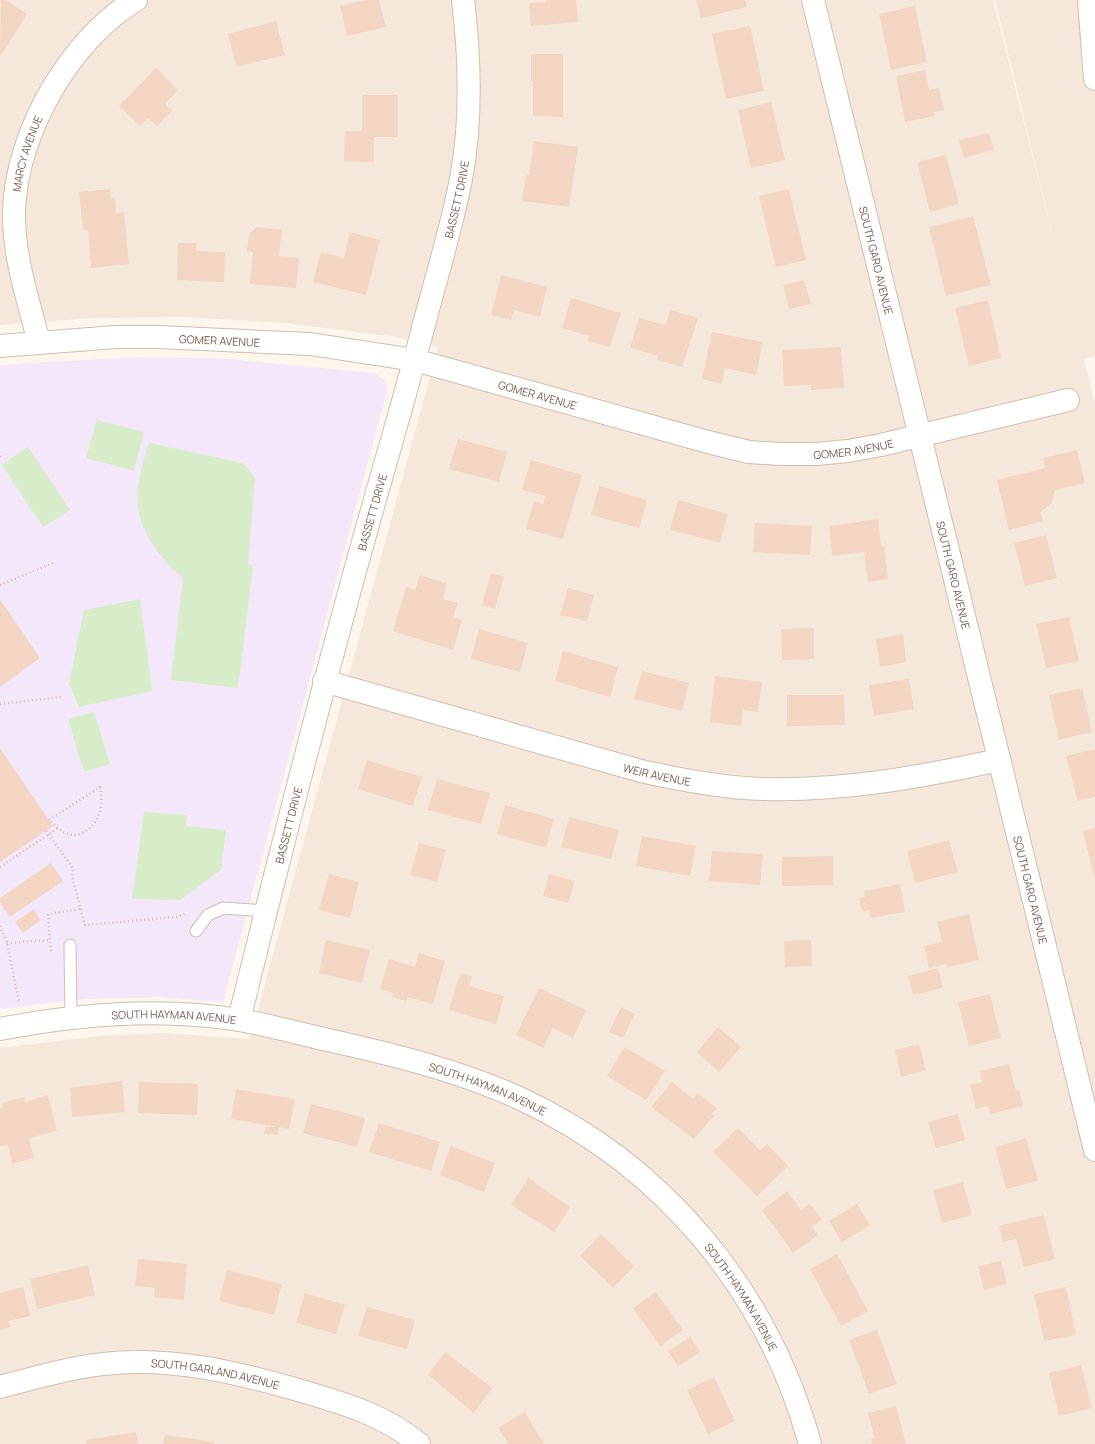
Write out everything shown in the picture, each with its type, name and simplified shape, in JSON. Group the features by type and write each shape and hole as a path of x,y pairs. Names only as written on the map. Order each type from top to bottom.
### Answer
{"street":[{"name":"MARCY AVENUE","path":"39,342 21,270 16,237 14,211 20,170 39,115 56,80 76,53 100,27 136,0"},
{"name":"BASSETT DRIVE","path":"239,1020 324,681 452,224 462,176 467,131 469,82 467,30 463,0"},
{"name":"SOUTH GARO AVENUE","path":"813,0 921,435 1095,1150"},
{"path":"1089,0 1095,79"},
{"name":"GOMER AVENUE","path":"0,346 39,342 159,337 310,344 415,360 700,440 749,452 816,454 881,445 1068,400"},
{"name":"WEIR AVENUE","path":"324,681 641,771 722,786 763,789 865,785 910,778 999,760"},
{"name":"SOUTH HAYMAN AVENUE","path":"0,1029 71,1018 126,1014 179,1015 239,1020 405,1057 519,1098 598,1142 667,1198 717,1255 758,1317 774,1347 790,1381 810,1444"},
{"name":"SOUTH GARLAND AVENUE","path":"0,1387 66,1370 104,1364 140,1362 173,1363 248,1375 340,1402 376,1416 406,1433 420,1444"}],"lane":[{"path":"196,931 208,915 223,908 266,911"},
{"path":"70,946 71,1018"}],"path":[{"path":"0,586 53,563"},
{"path":"0,704 61,697"},
{"path":"100,787 101,807 94,825 83,834 72,836 58,828 49,820 100,787"},
{"path":"0,867 58,828"},
{"path":"46,831 73,868 72,876 85,925 177,917 188,913 193,908"},
{"path":"52,954 49,940 48,914 80,909"},
{"path":"0,926 7,943 19,1002"},
{"path":"7,943 49,940"}],"shaded area":[{"path":"0,0 993,0 1057,253 995,0 1095,0 1095,356 1084,359 1095,404 1095,1444 0,1444 0,1048 98,1036 163,1033 250,1039 438,347 396,337 285,323 184,317 94,318 0,325"},
{"path":"135,357 216,358 375,373 384,380 388,387 223,1002 159,997 85,999 0,1009 0,365"}],"green space":[{"path":"97,420 144,432 134,471 86,458"},
{"path":"149,443 243,463 255,478 248,564 253,565 238,688 171,680 183,578 168,564 154,546 143,526 140,516 138,506 139,482"},
{"path":"28,447 70,510 43,527 2,465"},
{"path":"140,599 152,691 79,707 69,684 84,610"},
{"path":"94,712 110,764 84,772 68,719"},
{"path":"144,812 187,815 186,826 226,830 221,870 180,900 132,899"}],"building":[{"path":"1,0 6,0 27,14 0,57"},
{"path":"365,0 379,0 386,27 347,36 340,6"},
{"path":"546,0 576,0 578,22 531,26 529,3 546,2"},
{"path":"696,0 745,0 747,7 701,18"},
{"path":"915,6 927,62 891,70 879,14"},
{"path":"276,21 285,55 236,67 228,34"},
{"path":"750,26 764,91 726,99 712,34"},
{"path":"531,54 563,54 563,117 533,116"},
{"path":"156,68 178,90 165,104 172,111 157,126 148,118 140,126 119,106"},
{"path":"925,70 929,90 939,88 944,110 934,112 935,116 905,122 896,76"},
{"path":"362,95 398,95 398,137 374,137 374,162 344,161 345,131 362,131"},
{"path":"771,102 785,160 751,168 738,110"},
{"path":"989,133 994,150 964,158 959,140"},
{"path":"534,141 578,147 569,207 522,201 526,175 529,175"},
{"path":"946,155 959,204 930,212 917,162"},
{"path":"110,189 111,199 115,198 116,213 124,212 129,264 91,268 88,230 83,230 79,192"},
{"path":"789,189 806,260 776,267 759,196"},
{"path":"973,216 991,285 946,296 929,227"},
{"path":"257,227 282,230 279,256 299,258 296,288 250,284 253,252 247,251 249,234"},
{"path":"350,232 380,240 366,295 313,282 321,252 344,258"},
{"path":"178,243 197,243 196,251 225,252 224,282 177,280"},
{"path":"501,275 547,287 540,317 514,310 511,320 491,315"},
{"path":"804,280 811,304 789,309 783,285"},
{"path":"571,298 621,313 610,347 587,341 589,336 562,328"},
{"path":"988,300 1001,358 969,366 955,308"},
{"path":"670,310 698,318 682,367 657,360 658,356 630,348 639,318 666,325"},
{"path":"712,332 763,342 756,375 725,368 722,384 702,379"},
{"path":"841,347 844,388 811,390 811,385 784,386 782,350"},
{"path":"458,439 507,452 499,482 449,469"},
{"path":"1077,450 1085,483 1055,490 1052,503 1040,512 1043,521 1009,530 997,480 1045,468 1043,458"},
{"path":"531,460 582,475 563,539 526,529 534,501 543,504 545,496 522,490"},
{"path":"599,486 647,500 639,528 591,515"},
{"path":"678,500 728,514 720,543 670,530"},
{"path":"878,519 881,546 884,546 888,579 868,582 864,552 832,556 829,526"},
{"path":"755,523 812,526 810,555 753,552"},
{"path":"1046,535 1057,578 1025,586 1014,543"},
{"path":"491,573 504,577 495,609 482,605"},
{"path":"420,575 447,583 443,599 458,603 453,617 462,620 453,650 393,631 406,587 415,590"},
{"path":"568,588 594,595 587,621 560,615"},
{"path":"0,599 40,658 0,687"},
{"path":"1069,617 1079,661 1046,668 1036,624"},
{"path":"814,628 814,659 782,660 781,629"},
{"path":"479,629 528,643 520,672 471,659"},
{"path":"903,634 906,662 880,667 876,639"},
{"path":"563,651 618,667 610,697 555,681"},
{"path":"642,671 689,683 682,711 634,699"},
{"path":"715,676 762,682 758,712 743,710 741,726 710,722"},
{"path":"909,679 914,709 874,716 869,685"},
{"path":"1082,688 1092,732 1059,740 1049,695"},
{"path":"787,695 844,695 845,725 787,726"},
{"path":"0,748 53,826 0,862"},
{"path":"1095,749 1095,797 1078,801 1066,756"},
{"path":"367,760 422,777 413,806 358,789"},
{"path":"437,779 490,793 481,824 428,810"},
{"path":"505,805 554,819 546,848 497,834"},
{"path":"569,817 619,830 611,859 561,847"},
{"path":"1095,828 1095,876 1094,876 1083,831"},
{"path":"642,836 696,846 690,876 636,866"},
{"path":"949,840 958,872 915,883 907,851"},
{"path":"419,843 446,850 437,882 410,875"},
{"path":"712,851 763,854 760,885 709,881"},
{"path":"833,856 833,885 782,886 782,857"},
{"path":"51,863 63,881 10,917 0,903 0,898"},
{"path":"329,874 359,882 350,918 319,910"},
{"path":"549,874 575,881 568,903 543,896"},
{"path":"900,884 905,912 870,918 869,910 862,912 859,898 865,897 864,891"},
{"path":"34,909 41,920 23,933 15,922"},
{"path":"969,914 979,960 947,967 946,964 929,968 924,946 942,942 937,922"},
{"path":"326,940 370,950 362,983 319,973"},
{"path":"811,940 812,966 785,967 784,941"},
{"path":"419,953 445,961 433,1004 408,997 406,1001 392,997 393,993 380,989 389,959 415,967"},
{"path":"938,968 943,988 913,995 908,976"},
{"path":"460,973 472,976 469,986 504,996 496,1024 449,1010"},
{"path":"539,988 586,1010 573,1038 553,1028 543,1048 516,1035"},
{"path":"990,994 1001,1038 969,1046 958,1002"},
{"path":"621,1007 635,1014 623,1038 609,1032"},
{"path":"718,1027 741,1047 719,1072 697,1052"},
{"path":"919,1044 926,1070 901,1077 895,1050"},
{"path":"625,1047 665,1071 646,1100 607,1076"},
{"path":"1009,1064 1016,1091 1019,1090 1023,1106 990,1114 988,1106 976,1109 970,1085 982,1082 980,1071"},
{"path":"122,1081 125,1112 72,1117 70,1088"},
{"path":"139,1082 198,1084 197,1115 138,1113"},
{"path":"672,1082 693,1099 698,1093 717,1108 711,1114 714,1116 694,1139 651,1107"},
{"path":"236,1089 295,1099 289,1129 231,1119"},
{"path":"48,1095 57,1131 29,1138 34,1158 12,1164 8,1145 0,1146 0,1108 3,1107 2,1103 24,1097 25,1102"},
{"path":"311,1104 365,1118 357,1147 303,1133"},
{"path":"958,1114 965,1140 936,1148 928,1122"},
{"path":"379,1123 440,1142 431,1171 369,1152"},
{"path":"265,1127 279,1127 278,1135 264,1134"},
{"path":"738,1128 760,1150 767,1144 788,1166 757,1196 713,1152"},
{"path":"1026,1138 1038,1181 1006,1189 995,1147"},
{"path":"451,1146 495,1163 484,1192 440,1175"},
{"path":"528,1178 570,1207 554,1232 511,1205"},
{"path":"963,1182 972,1215 942,1223 933,1190"},
{"path":"787,1191 801,1210 810,1204 822,1220 812,1227 818,1235 793,1253 762,1210"},
{"path":"857,1204 870,1225 842,1242 829,1221"},
{"path":"1044,1215 1055,1259 1024,1267 1016,1239 1003,1242 999,1226"},
{"path":"601,1234 634,1266 613,1288 580,1256"},
{"path":"837,1254 868,1311 841,1326 810,1269"},
{"path":"138,1259 187,1264 184,1300 154,1297 155,1288 135,1286"},
{"path":"1001,1261 1007,1284 984,1290 978,1266"},
{"path":"88,1265 95,1295 37,1309 30,1279"},
{"path":"227,1270 282,1284 274,1315 219,1301"},
{"path":"23,1287 30,1316 8,1321 10,1327 0,1330 0,1293"},
{"path":"1066,1287 1076,1335 1044,1341 1034,1294"},
{"path":"656,1292 683,1330 660,1346 633,1308"},
{"path":"305,1293 345,1305 336,1334 296,1323"},
{"path":"367,1307 415,1320 407,1349 358,1336"},
{"path":"877,1330 897,1384 869,1394 849,1340"},
{"path":"690,1337 700,1352 678,1366 668,1351"},
{"path":"445,1352 492,1388 474,1413 428,1375"},
{"path":"1081,1365 1092,1408 1059,1416 1049,1373"},
{"path":"714,1377 735,1421 708,1434 687,1390"},
{"path":"896,1406 906,1444 872,1444 871,1439 875,1438 868,1413"},
{"path":"525,1412 544,1444 508,1444 498,1428"},
{"path":"136,1432 138,1444 87,1444 86,1440"},
{"path":"165,1435 214,1442 214,1444 163,1444"}]}
